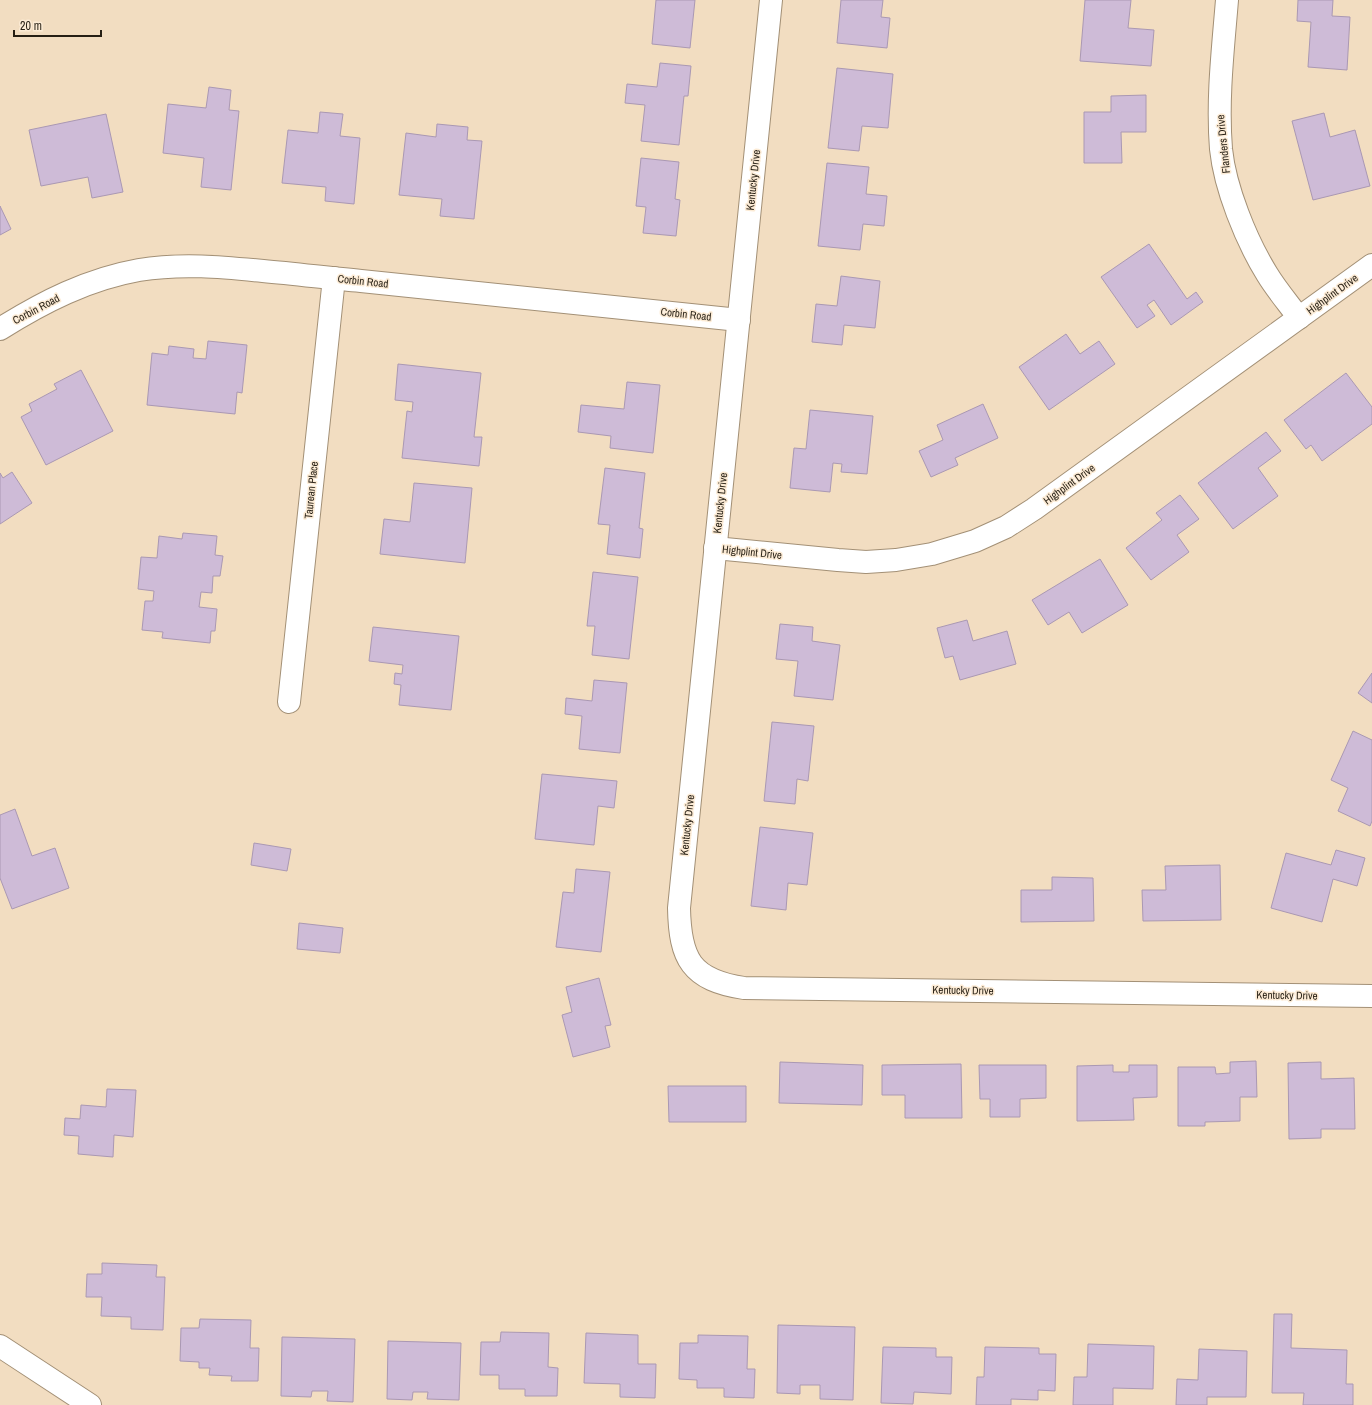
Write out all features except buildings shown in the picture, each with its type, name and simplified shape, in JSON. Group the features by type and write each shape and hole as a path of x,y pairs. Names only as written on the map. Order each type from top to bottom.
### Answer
{"street":[{"name":"Kentucky Drive","path":"771,0 679,908 679,930 684,952 695,969 705,977 726,985 744,988 1372,996"},
{"name":"Flanders Drive","path":"1227,0 1220,108 1221,149 1226,178 1235,207 1267,274 1299,318"},
{"name":"Highplint Drive","path":"715,548 866,562 896,560 932,554 975,541 1006,527 1034,509 1372,265"},
{"name":"Corbin Road","path":"0,329 28,311 82,286 138,270 195,266 334,278 739,320"},
{"name":"Taurean Place","path":"288,702 334,278"},
{"path":"0,1346 90,1405"}]}
